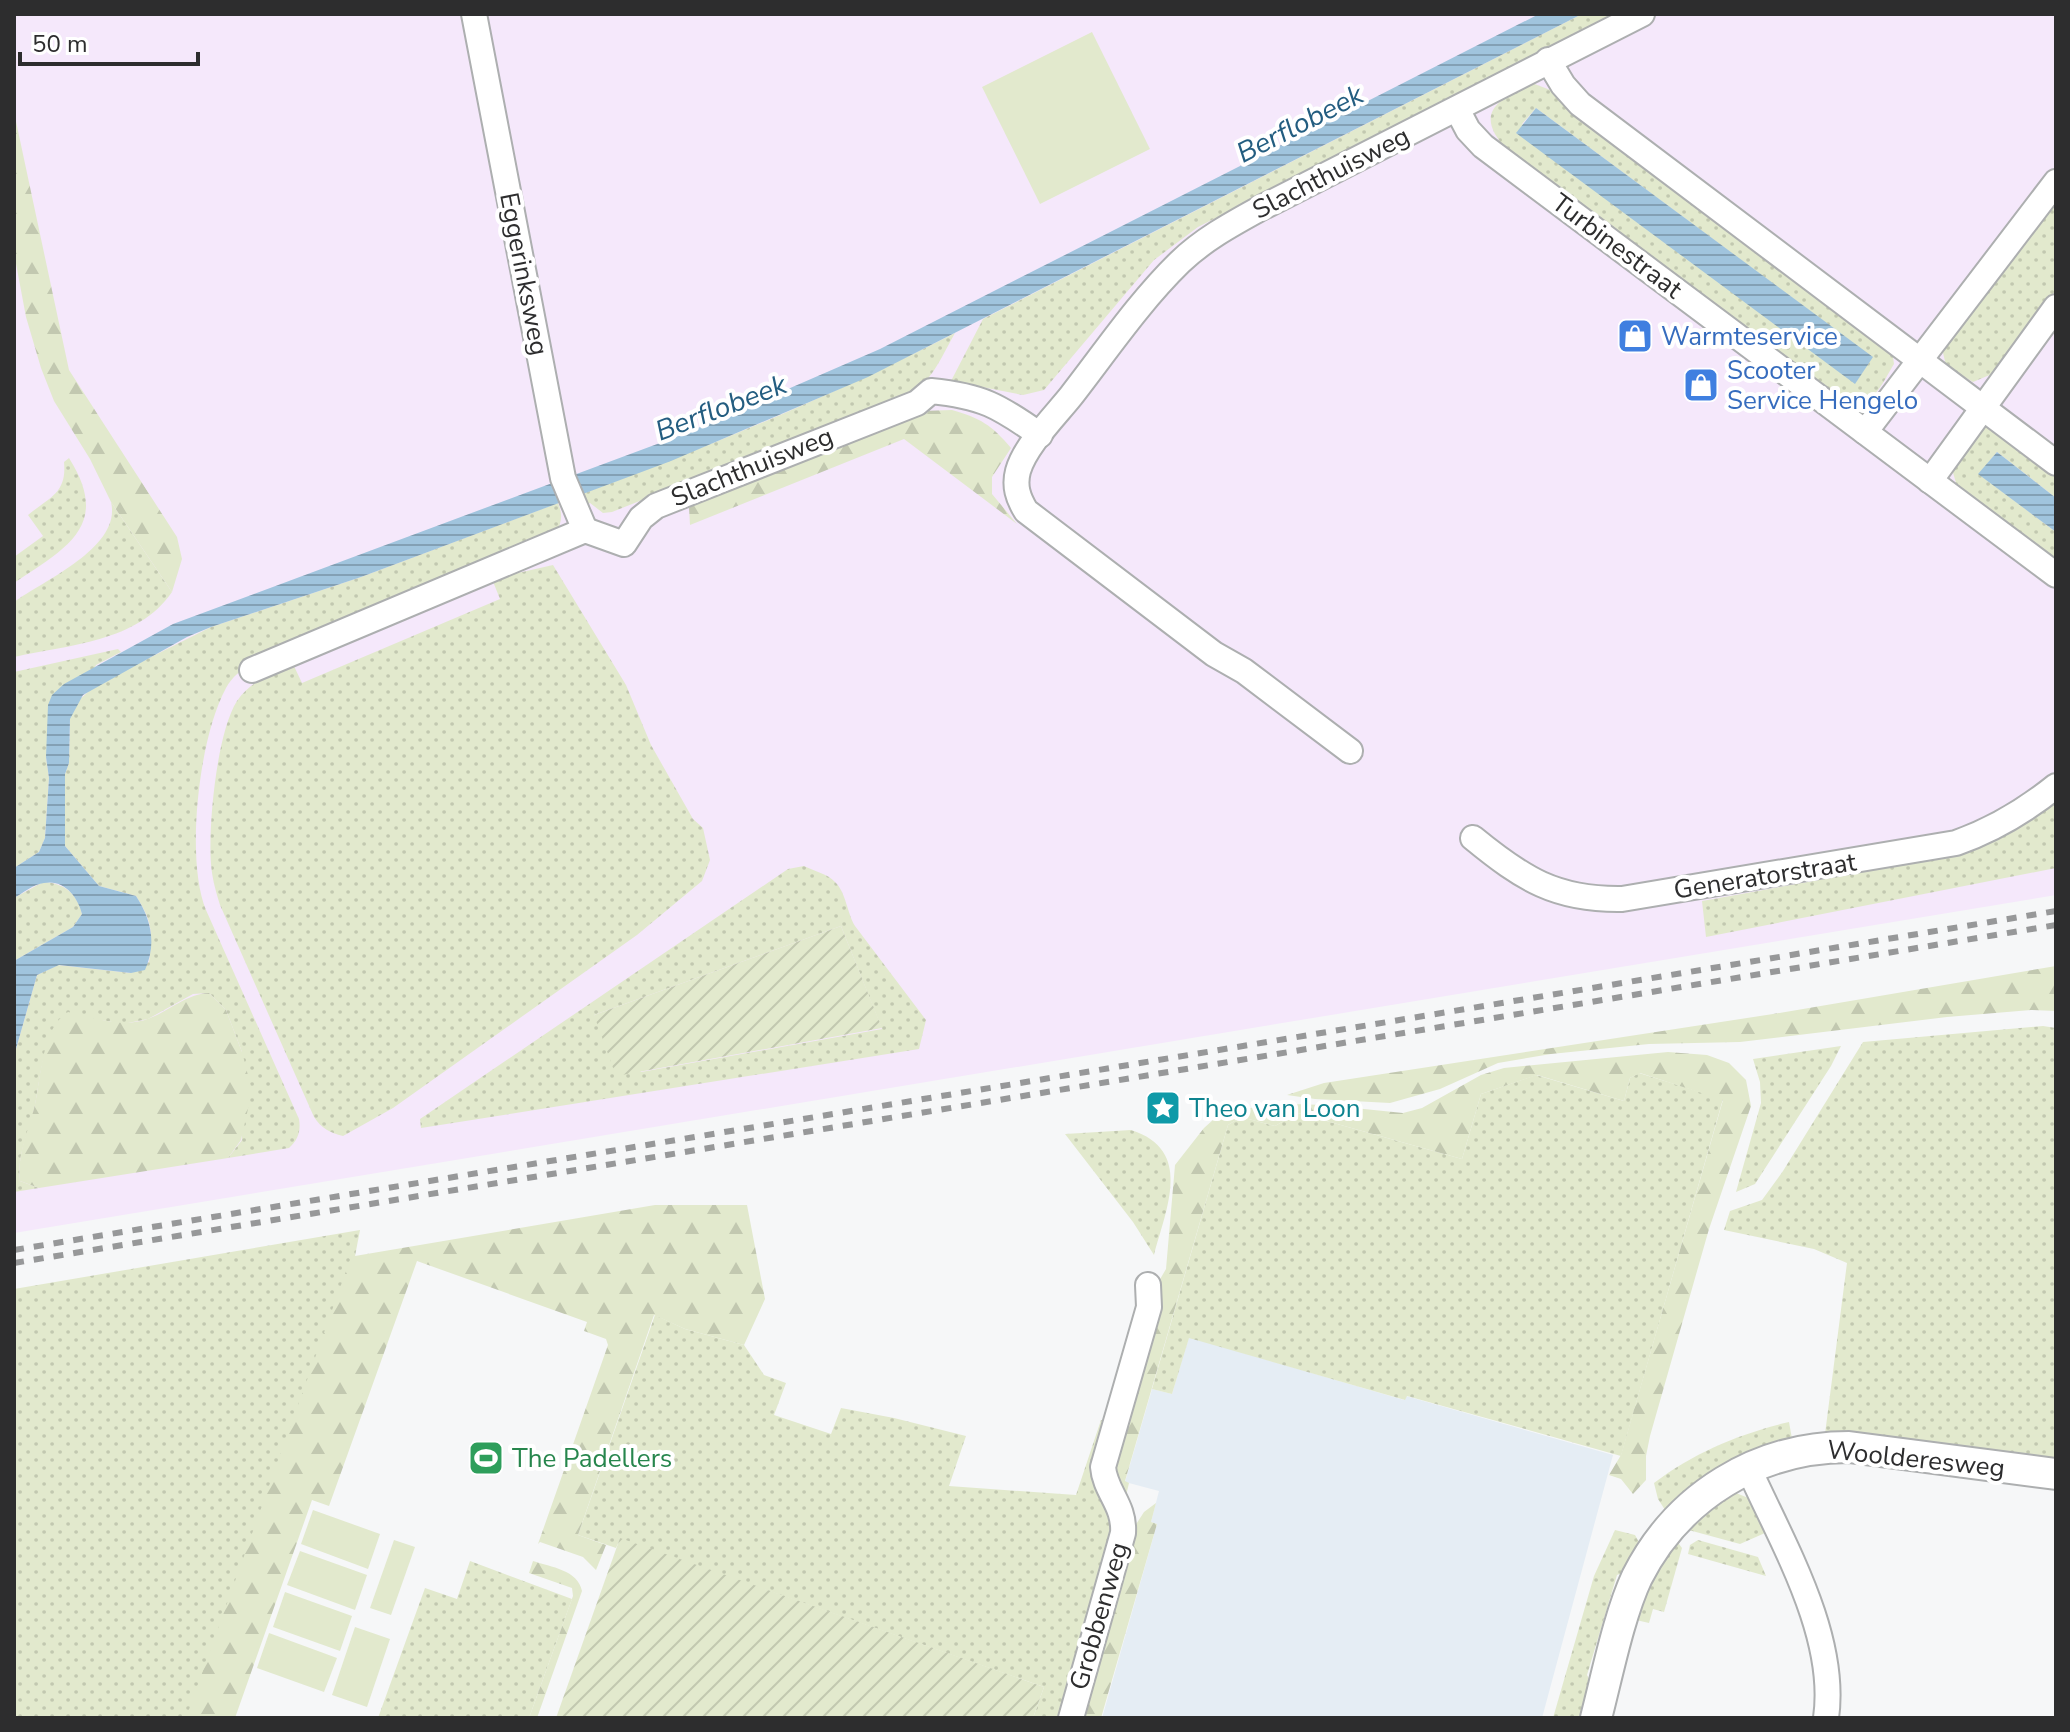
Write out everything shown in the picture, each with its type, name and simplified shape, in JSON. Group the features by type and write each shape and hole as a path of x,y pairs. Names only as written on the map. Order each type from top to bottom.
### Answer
{"street":[{"name":"Eggerinksweg","path":"474,14 563,478 585,530"},
{"name":"Slachthuisweg","path":"1350,751 1244,671 1214,654 1026,511 1015,484 1019,467 1040,435 1160,284 1201,243 1261,208 1642,14"},
{"path":"1548,60 1563,85 1580,104 2056,463"},
{"name":"Turbinestraat","path":"1457,109 1468,130 1483,146 2056,575"},
{"path":"1865,432 2056,182"},
{"path":"1930,481 2056,307"},
{"name":"Slachthuisweg","path":"585,530 624,544 641,518 656,506 917,403 931,391 967,395 989,402 1040,435"},
{"path":"252,670 585,530"},
{"name":"Generatorstraat","path":"1473,838 1513,869 1543,886 1574,897 1622,899 1956,843 1987,832 2056,786"},
{"name":"Grobbenweg","path":"1071,1718 1123,1533 1124,1521 1118,1501 1104,1478 1103,1467 1149,1307 1148,1285"},
{"name":"Woolderesweg","path":"1596,1718 1636,1580 1654,1549 1698,1501 1748,1467 1788,1454 1849,1447 2056,1474"},
{"path":"1748,1467 1810,1604 1821,1638 1828,1696 1826,1718"}],"shaded area":[{"path":"14,14 2056,14 2056,895 14,1233"},
{"path":"1189,1337 1404,1400 1406,1396 1613,1455 1542,1718 1102,1718 1157,1524 1151,1522 1159,1491 1125,1482 1152,1389 1172,1394"}],"green space":[{"path":"1582,14 1619,14 1198,227 1154,260 1044,390 1023,395 951,381 983,319"},
{"path":"1092,32 1150,149 1040,204 982,87"},
{"path":"1532,83 1553,91 1892,350 1894,364 1880,388 1861,402 1843,400 1509,152 1492,128 1493,110 1508,96","holes":["1536,108 1872,357 1855,383 1522,124"]},
{"path":"14,112 69,370 177,537 182,559 172,592 111,502 90,459 54,401 41,368 26,317 14,253"},
{"path":"2056,191 2056,290 1992,374 1973,382 1946,366 1942,348"},
{"path":"955,333 931,374 911,393 612,512 603,513 590,503 587,505 582,494 771,419"},
{"path":"952,410 985,423 1011,448 992,477 992,494 1017,524 904,439 690,525 689,508 699,501 921,411"},
{"path":"1986,425 2056,470 2056,498 1997,452 1979,474 2056,532 2056,561 1956,483 1952,469 1972,434"},
{"path":"69,458 81,481 86,501 84,518 66,546 14,583 14,557 43,536 28,515 60,488 64,462"},
{"path":"111,502 172,592 158,609 141,622 121,631 100,639 14,657 14,602 61,573 93,548 105,534 111,518"},
{"path":"558,503 561,519 555,534 252,663 226,688 202,766 196,830 200,888 206,910 299,1119 295,1142 289,1148 228,1158 242,1140 242,1052 226,1010 209,993 193,994 148,1019 123,1024 101,1020 47,1048 20,1170 20,1181 39,1188 14,1192 14,1056 37,975 58,965 131,973 149,962 150,927 136,896 99,886 65,846 65,774 69,762 70,718 78,701 89,691 139,663 211,627 361,577"},
{"path":"553,565 626,685 651,745 693,819 703,828 710,860 702,881 637,935 393,1108 343,1136 334,1133 314,1117 220,905 214,885 210,847 213,803 219,756 230,715 248,688 277,671 293,664 302,683 500,599 492,579"},
{"path":"118,649 121,652 96,665 46,757 49,778 45,838 39,852 14,868 14,672"},
{"path":"2056,801 2056,868 1706,937 1702,901 1945,857 1988,844"},
{"path":"804,866 829,877 839,886 855,926 926,1020 919,1049 421,1128 420,1119 788,869","holes":["841,926 882,1029 641,1072 594,1015"]},
{"path":"43,882 68,890 77,900 82,914 73,927 14,961 14,898"},
{"path":"841,926 882,1028 616,1076 594,1015"},
{"path":"2056,966 2056,1011 1947,1017 1740,1042 1649,1044 1551,1054 1498,1063 1440,1089 1390,1103 1287,1095 1324,1083 1773,1014"},
{"path":"209,993 226,1010 252,1091 241,1140 228,1158 39,1188 20,1181 21,1153 34,1109 47,1042 59,1020 68,1012 130,1023 158,1015 193,996"},
{"path":"2043,1026 2056,1028 2056,1460 1955,1445 1825,1434 1847,1263 1814,1249 1724,1230 1730,1211 1762,1200 1863,1042"},
{"path":"1841,1046 1755,1184 1736,1192 1761,1103 1760,1082 1753,1059"},
{"path":"1668,1052 1707,1055 1729,1063 1746,1080 1751,1106 1709,1229 1650,1436 1646,1480 1633,1494 1621,1479 1609,1475 1621,1455 1723,1100 1640,1073 1630,1078 1624,1101 1537,1075 1481,1094 1462,1159 1298,1113 1275,1126 1241,1117 1228,1125 1125,1481 1129,1483 1125,1500 1113,1473 1159,1281 1166,1269 1175,1165 1214,1119 1239,1109 1293,1104 1403,1113 1422,1108 1481,1075 1504,1068"},
{"path":"1639,1073 1723,1099 1621,1456 1407,1396 1405,1400 1189,1338 1172,1394 1152,1389 1228,1125 1241,1117 1275,1126 1298,1113 1462,1159 1481,1094 1536,1075 1624,1101 1630,1078"},
{"path":"1131,1130 1151,1139 1163,1152 1169,1166 1169,1201 1154,1255 1133,1222 1065,1134"},
{"path":"655,1205 747,1205 765,1299 744,1345 685,1329 654,1315 578,1535 606,1545 596,1570 583,1557 540,1542 538,1544 608,1345 606,1339 584,1331 587,1322 417,1261 329,1506 312,1500 235,1718 186,1718 349,1257"},
{"path":"360,1230 352,1272 210,1718 14,1718 14,1289"},
{"path":"655,1315 685,1329 744,1345 764,1375 786,1383 774,1415 831,1434 841,1408 966,1436 949,1486 1076,1495 1101,1420 1110,1421 1116,1524 1061,1718 1033,1718 1044,1687 620,1539 616,1548 578,1535"},
{"path":"1789,1422 1792,1439 1667,1513 1658,1499 1654,1483 1718,1445"},
{"path":"1736,1493 1751,1499 1767,1531 1765,1533 1740,1544 1685,1529 1727,1495"},
{"path":"1156,1503 1151,1522 1157,1524 1101,1718 1079,1718 1133,1529 1144,1512"},
{"path":"313,1510 380,1534 368,1569 301,1544"},
{"path":"1615,1530 1635,1535 1640,1544 1627,1571 1617,1575 1587,1675 1592,1684 1584,1713 1575,1718 1553,1718 1594,1576"},
{"path":"620,1538 1044,1687 1033,1718 556,1718"},
{"path":"394,1540 415,1547 391,1615 370,1608"},
{"path":"1676,1540 1682,1548 1664,1612 1653,1609 1649,1623 1636,1620 1646,1592"},
{"path":"1698,1540 1758,1557 1766,1576 1688,1554 1690,1545"},
{"path":"300,1551 367,1575 355,1610 287,1585"},
{"path":"470,1561 572,1599 529,1718 378,1718 425,1588 457,1599"},
{"path":"533,1561 569,1574 582,1591 537,1718 529,1718 573,1596 572,1588 529,1573"},
{"path":"285,1592 352,1616 340,1651 273,1627"},
{"path":"355,1627 390,1639 367,1707 332,1695"},
{"path":"269,1633 337,1658 324,1692 257,1668"}],"water":[{"path":"1539,14 1582,14 868,377 671,461 361,577 211,627 187,637 83,695 70,719 69,763 65,774 65,846 99,886 136,896 149,922 151,950 145,970 131,973 59,965 37,975 14,1056 14,961 73,927 82,914 69,891 51,882 32,887 14,898 14,868 39,852 45,838 49,778 46,757 48,705 52,695 64,684 173,624 684,434 880,349"},
{"path":"1536,108 1873,357 1855,384 1516,133"},
{"path":"1997,452 2056,498 2056,532 1978,474"}],"railway":[{"path":"14,1250 2056,911"},
{"path":"14,1263 2056,925"}],"place":[{"name":"Warmteservice","path":"1635,336"},
{"name":"Scooter Service Hengelo","path":"1701,385"},
{"name":"Theo van Loon","path":"1163,1108"},
{"name":"The Padellers","path":"486,1458"}],"water label":[{"name":"Berflobeek","path":"1300,124"},
{"name":"Berflobeek","path":"721,408"}]}
